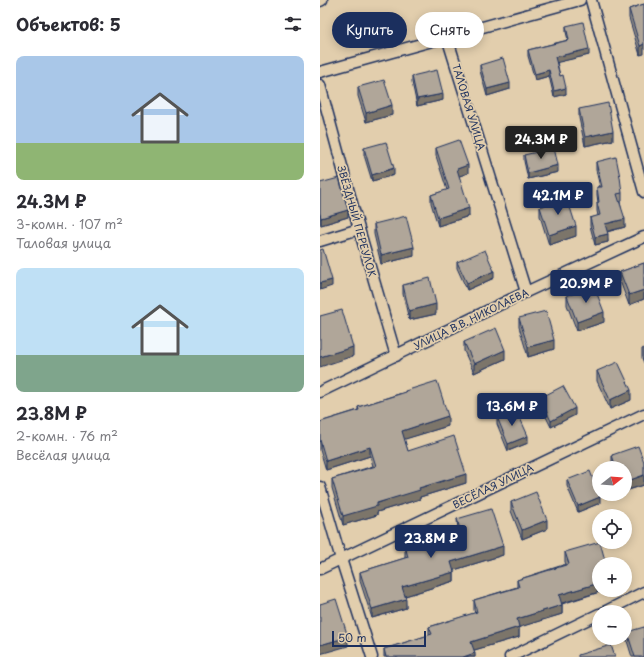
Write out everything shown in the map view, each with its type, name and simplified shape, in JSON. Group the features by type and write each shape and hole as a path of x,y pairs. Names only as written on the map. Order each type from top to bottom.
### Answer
{"street":[{"path":"484,27 580,0"},
{"path":"591,0 644,192"},
{"path":"320,72 415,46"},
{"name":"ТАЛОВАЯ УЛИЦА","path":"450,48 526,292"},
{"name":"ЗВЁЗДНЫЙ ПЕРЕУЛОК","path":"320,85 358,229 396,356"},
{"path":"320,241 358,229"},
{"name":"УЛИЦА В.В. НИКОЛАЕВА","path":"320,392 526,292 644,237"},
{"name":"ВЕСЁЛАЯ УЛИЦА","path":"320,569 644,414"},
{"path":"320,486 372,657"},
{"path":"618,605 644,592"},
{"path":"510,657 592,617"}],"building":[{"path":"644,4 644,44 640,46 629,9"},
{"path":"583,22 589,49 555,57 560,76 563,75 566,88 554,91 549,70 535,74 528,50 569,40 566,26"},
{"path":"503,58 510,83 487,89 480,65"},
{"path":"437,70 443,94 417,99 412,76"},
{"path":"384,80 392,105 366,113 358,87"},
{"path":"608,103 613,131 585,137 579,109"},
{"path":"459,140 468,165 457,169 469,208 438,218 431,195 449,189 436,148"},
{"path":"386,142 394,168 372,175 364,148"},
{"path":"554,148 558,165 528,173 524,155"},
{"path":"616,157 622,193 617,194 625,219 605,224 608,234 595,237 590,218 600,215 597,203 599,202 597,187 602,187 596,162"},
{"path":"339,178 348,210 321,218 320,183"},
{"path":"567,198 576,226 549,235 540,207"},
{"path":"406,216 414,247 381,255 374,224"},
{"path":"323,249 332,280 320,283 320,250"},
{"path":"485,250 494,271 467,283 457,262"},
{"path":"644,263 644,290 629,295 620,272"},
{"path":"430,278 436,304 409,311 403,285"},
{"path":"594,286 604,312 577,322 567,296"},
{"path":"342,310 353,347 320,357 320,316"},
{"path":"546,311 554,340 528,347 519,318"},
{"path":"496,328 505,350 474,364 464,342"},
{"path":"618,362 631,390 610,400 597,371"},
{"path":"437,381 448,416 402,431 408,451 454,436 466,474 419,488 420,490 377,503 377,506 343,516 332,479 376,466 370,447 326,461 320,440 320,422 359,410 358,407"},
{"path":"563,386 575,408 551,421 540,398"},
{"path":"516,409 528,436 508,444 497,417"},
{"path":"638,446 644,462 644,475 632,479 632,461 614,461 612,455"},
{"path":"590,471 592,476 592,500 578,506 567,480"},
{"path":"536,492 547,520 522,530 511,502"},
{"path":"491,509 503,546 451,562 454,572 402,587 406,599 372,609 360,572 408,557 405,546 460,529 457,519"},
{"path":"592,544 592,549 602,549 604,557 592,557 592,585 559,595 562,605 517,619 519,627 471,642 475,653 463,657 386,657 384,649 432,634 429,627 477,612 474,600 519,587 517,580 569,564 565,552"},
{"path":"336,599 348,637 320,645 320,604"},
{"path":"644,627 644,657 635,657 631,645 632,631"},
{"path":"611,645 615,657 578,657 578,655"}]}
